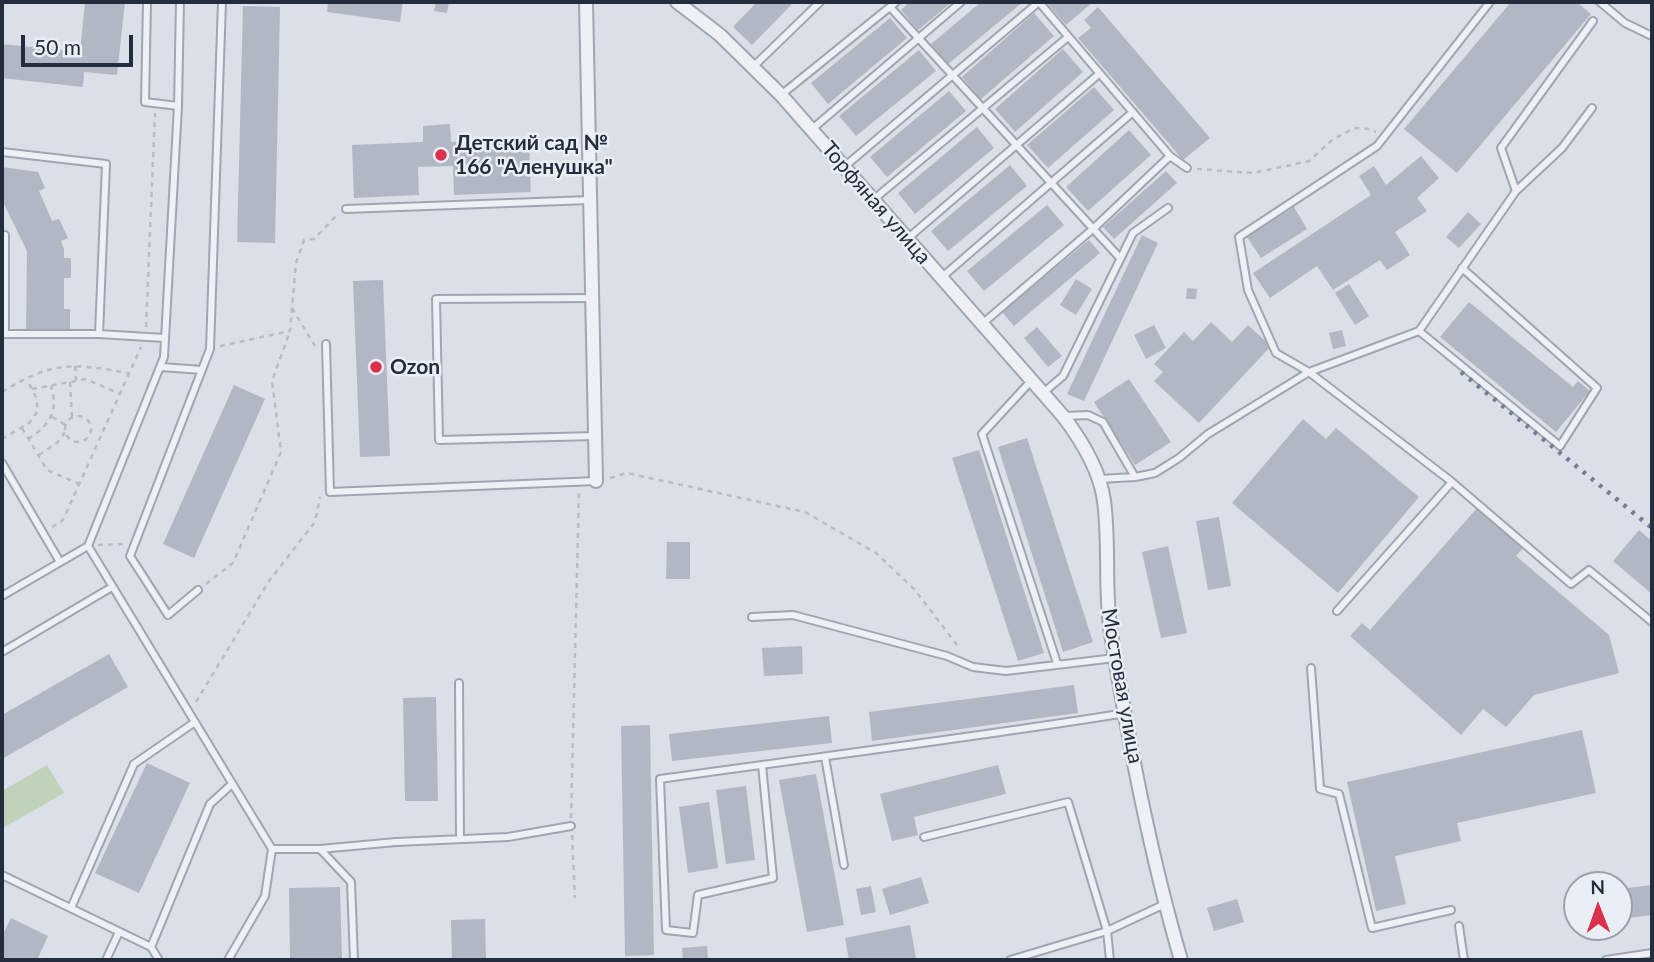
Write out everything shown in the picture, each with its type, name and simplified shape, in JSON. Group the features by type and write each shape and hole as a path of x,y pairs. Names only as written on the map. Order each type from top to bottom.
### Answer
{"street":[{"path":"586,2 596,481"},
{"name":"Торфяная улица","path":"677,2 720,35 754,66 1063,416"},
{"name":"Мостовая улица","path":"1063,416 1080,440 1098,479 1104,502 1108,605 1115,657 1165,904 1181,960"}],"lane":[{"path":"147,2 145,102 178,106"},
{"path":"2,596 88,546 164,357 178,106 180,2"},
{"path":"198,590 168,615 130,556 210,349 222,2"},
{"path":"754,66 820,2"},
{"path":"781,95 896,2"},
{"path":"811,130 961,2"},
{"path":"844,167 1039,2 1170,156 1187,168"},
{"path":"1490,2 1370,152 1239,237 1248,290 1276,353 1309,372 1452,482 1572,584 1590,570 1652,622"},
{"path":"1600,2 1625,23 1652,36"},
{"path":"890,8 1121,258"},
{"path":"1516,191 1501,148 1593,21"},
{"path":"873,200 1068,37"},
{"path":"907,239 1099,74"},
{"path":"1098,479 1155,473 1208,434 1309,372 1419,331 1516,191 1562,148 1592,108"},
{"path":"941,278 1133,112"},
{"path":"2,152 106,164 99,334"},
{"path":"982,324 1094,228 1170,156"},
{"path":"346,209 590,200"},
{"path":"1042,393 1063,376 1133,233 1168,208"},
{"path":"2,235 5,235 5,334 99,334 164,338"},
{"path":"1419,331 1560,446 1597,388 1462,268"},
{"path":"593,298 436,299 439,440 595,436"},
{"path":"326,344 330,492 596,481"},
{"path":"161,367 202,370"},
{"path":"1032,381 982,434 1057,663"},
{"path":"1063,416 1088,415 1103,422 1135,477"},
{"path":"2,463 60,562"},
{"path":"1337,611 1452,482"},
{"path":"88,546 272,849 265,896 228,960"},
{"path":"2,652 113,587"},
{"path":"752,617 793,615 947,656 973,667 1006,671 1115,657"},
{"path":"1311,668 1320,789 1339,794 1372,928 1451,910"},
{"path":"459,683 460,839"},
{"path":"762,765 773,878 698,895 693,933 666,930 660,779 762,765 1006,733 1126,713"},
{"path":"71,908 134,764 195,722"},
{"path":"825,757 844,866"},
{"path":"151,947 210,804 232,784"},
{"path":"924,838 1068,802 1107,931 1110,960"},
{"path":"272,849 320,849 508,837 571,825"},
{"path":"320,849 351,881 354,960"},
{"path":"2,875 151,947 159,960"},
{"path":"1010,960 1107,931 1165,904"},
{"path":"1459,926 1464,960"},
{"path":"106,960 119,932"},
{"path":"1606,960 1652,953"}],"path":[{"path":"1187,168 1252,173 1309,161 1332,140 1353,128 1386,135"},
{"path":"198,590 233,563 281,452 272,381 290,331 296,263 304,240 314,239 335,215 346,209"},
{"path":"292,308 315,346"},
{"path":"210,349 290,331"},
{"path":"75,366 76,381"},
{"path":"2,393 26,379 56,367 96,367 129,374"},
{"path":"2,439 22,428 38,411 36,397 26,379"},
{"path":"32,389 86,379 120,394"},
{"path":"70,382 72,418"},
{"path":"28,439 41,431 52,417 55,399 51,386"},
{"path":"38,456 58,442 72,418 80,416 88,421 91,428 89,437 82,442 74,442 65,432"},
{"path":"52,417 66,425"},
{"path":"22,428 47,470 79,484"},
{"path":"596,481 627,474 805,512 876,553 915,590 973,667"},
{"path":"575,898 571,825 579,482"},
{"path":"189,714 269,581 315,522 320,503 319,490"},
{"path":"88,546 134,543"}],"green space":[{"path":"47,765 64,793 3,828 2,791"}],"building":[{"path":"85,2 125,2 117,75 84,72 83,87 2,78 2,44 80,52"},
{"path":"328,2 403,2 400,22 327,12"},
{"path":"436,2 449,2 447,13 434,11"},
{"path":"757,2 794,2 752,45 733,27"},
{"path":"910,2 952,2 918,30 901,10"},
{"path":"981,2 1023,2 948,64 931,44"},
{"path":"1046,2 1093,2 1066,25"},
{"path":"1511,2 1577,2 1591,14 1457,173 1404,129"},
{"path":"243,6 280,7 275,243 237,242"},
{"path":"1098,7 1210,138 1183,160 1078,38 1091,28 1084,20"},
{"path":"1034,13 1054,36 981,99 962,77"},
{"path":"890,18 907,38 828,104 811,83"},
{"path":"1063,49 1083,72 1015,132 995,109"},
{"path":"919,50 936,71 856,136 839,116"},
{"path":"1094,87 1114,110 1048,168 1027,145"},
{"path":"949,91 966,111 887,177 870,157"},
{"name":"Детский сад № 166 \"Аленушка\"","path":"450,124 451,142 529,139 531,192 454,195 453,166 418,167 419,195 354,198 352,145 423,142 423,126"},
{"path":"977,127 994,148 915,214 898,193"},
{"path":"1129,130 1151,155 1088,211 1066,187"},
{"path":"1421,156 1439,178 1417,198 1427,211 1395,232 1410,255 1387,270 1380,260 1333,290 1317,266 1270,298 1253,273 1371,195 1359,176 1374,166 1386,185"},
{"path":"1010,165 1027,186 948,251 931,231"},
{"path":"2,167 38,172 45,188 39,191 52,221 59,219 68,238 61,241 64,258 71,258 71,278 64,278 64,309 70,309 70,329 26,329 27,251 2,200"},
{"path":"1166,171 1177,183 1114,239 1103,227"},
{"path":"1047,205 1064,225 984,291 967,271"},
{"path":"1294,207 1307,229 1261,258 1247,237"},
{"path":"1468,212 1481,224 1459,248 1446,237"},
{"path":"1142,235 1158,243 1084,401 1067,394"},
{"path":"1089,240 1100,253 1014,326 1002,312"},
{"path":"1076,279 1092,289 1076,315 1060,305"},
{"path":"383,280 390,456 360,457 353,281"},
{"path":"1349,284 1369,316 1355,325 1335,293"},
{"path":"1187,288 1197,289 1196,299 1186,299"},
{"path":"1469,302 1573,387 1578,381 1590,391 1556,432 1440,337"},
{"path":"1211,322 1232,342 1248,325 1271,346 1199,423 1154,381 1163,372 1154,364 1184,332 1193,341"},
{"path":"1154,325 1166,348 1146,359 1134,335"},
{"path":"1037,327 1062,356 1048,367 1024,338"},
{"path":"1342,330 1346,346 1333,349 1329,333"},
{"path":"1129,379 1171,442 1135,465 1094,402"},
{"path":"234,385 265,399 194,558 163,544"},
{"path":"1303,419 1326,439 1336,428 1419,497 1338,593 1232,503"},
{"path":"1027,438 1093,642 1063,652 998,447"},
{"path":"979,450 1044,653 1018,661 952,458"},
{"path":"1477,508 1523,548 1516,556 1609,635 1619,673 1534,695 1506,727 1483,709 1461,735 1350,636 1362,623 1370,630"},
{"path":"1219,517 1231,586 1208,590 1196,521"},
{"path":"1639,530 1652,541 1652,594 1613,561"},
{"path":"667,542 690,542 690,579 666,579"},
{"path":"1168,546 1187,633 1161,638 1142,552"},
{"path":"802,646 803,674 764,676 762,648"},
{"path":"109,654 128,687 2,759 2,715"},
{"path":"1074,685 1078,713 872,741 869,712"},
{"path":"436,697 438,801 405,801 403,698"},
{"path":"829,716 832,743 672,761 669,734"},
{"path":"650,725 654,955 625,956 621,726"},
{"path":"1582,730 1596,793 1457,823 1461,841 1395,856 1406,904 1376,911 1347,782"},
{"path":"147,763 190,783 139,893 95,873"},
{"path":"998,765 1006,794 914,817 918,835 892,841 880,794"},
{"path":"816,774 844,925 807,932 779,780"},
{"path":"746,786 755,860 726,864 716,790"},
{"path":"709,802 718,868 688,873 679,807"},
{"path":"921,877 929,903 890,915 882,889"},
{"path":"1652,885 1652,915 1633,917 1633,887"},
{"path":"871,886 876,912 861,915 856,889"},
{"path":"340,887 342,960 290,960 289,888"},
{"path":"1237,899 1244,922 1214,931 1207,908"},
{"path":"11,918 48,936 37,960 2,960 2,936"},
{"path":"485,919 486,960 452,960 451,920"},
{"path":"910,925 916,958 849,960 845,938"},
{"path":"707,946 708,960 683,960 682,948"}],"railway":[{"path":"1461,372 1652,528"}],"place":[{"name":"Детский сад № 166 \"Аленушка\"","path":"441,155"},
{"name":"Ozon","path":"376,367"}]}
